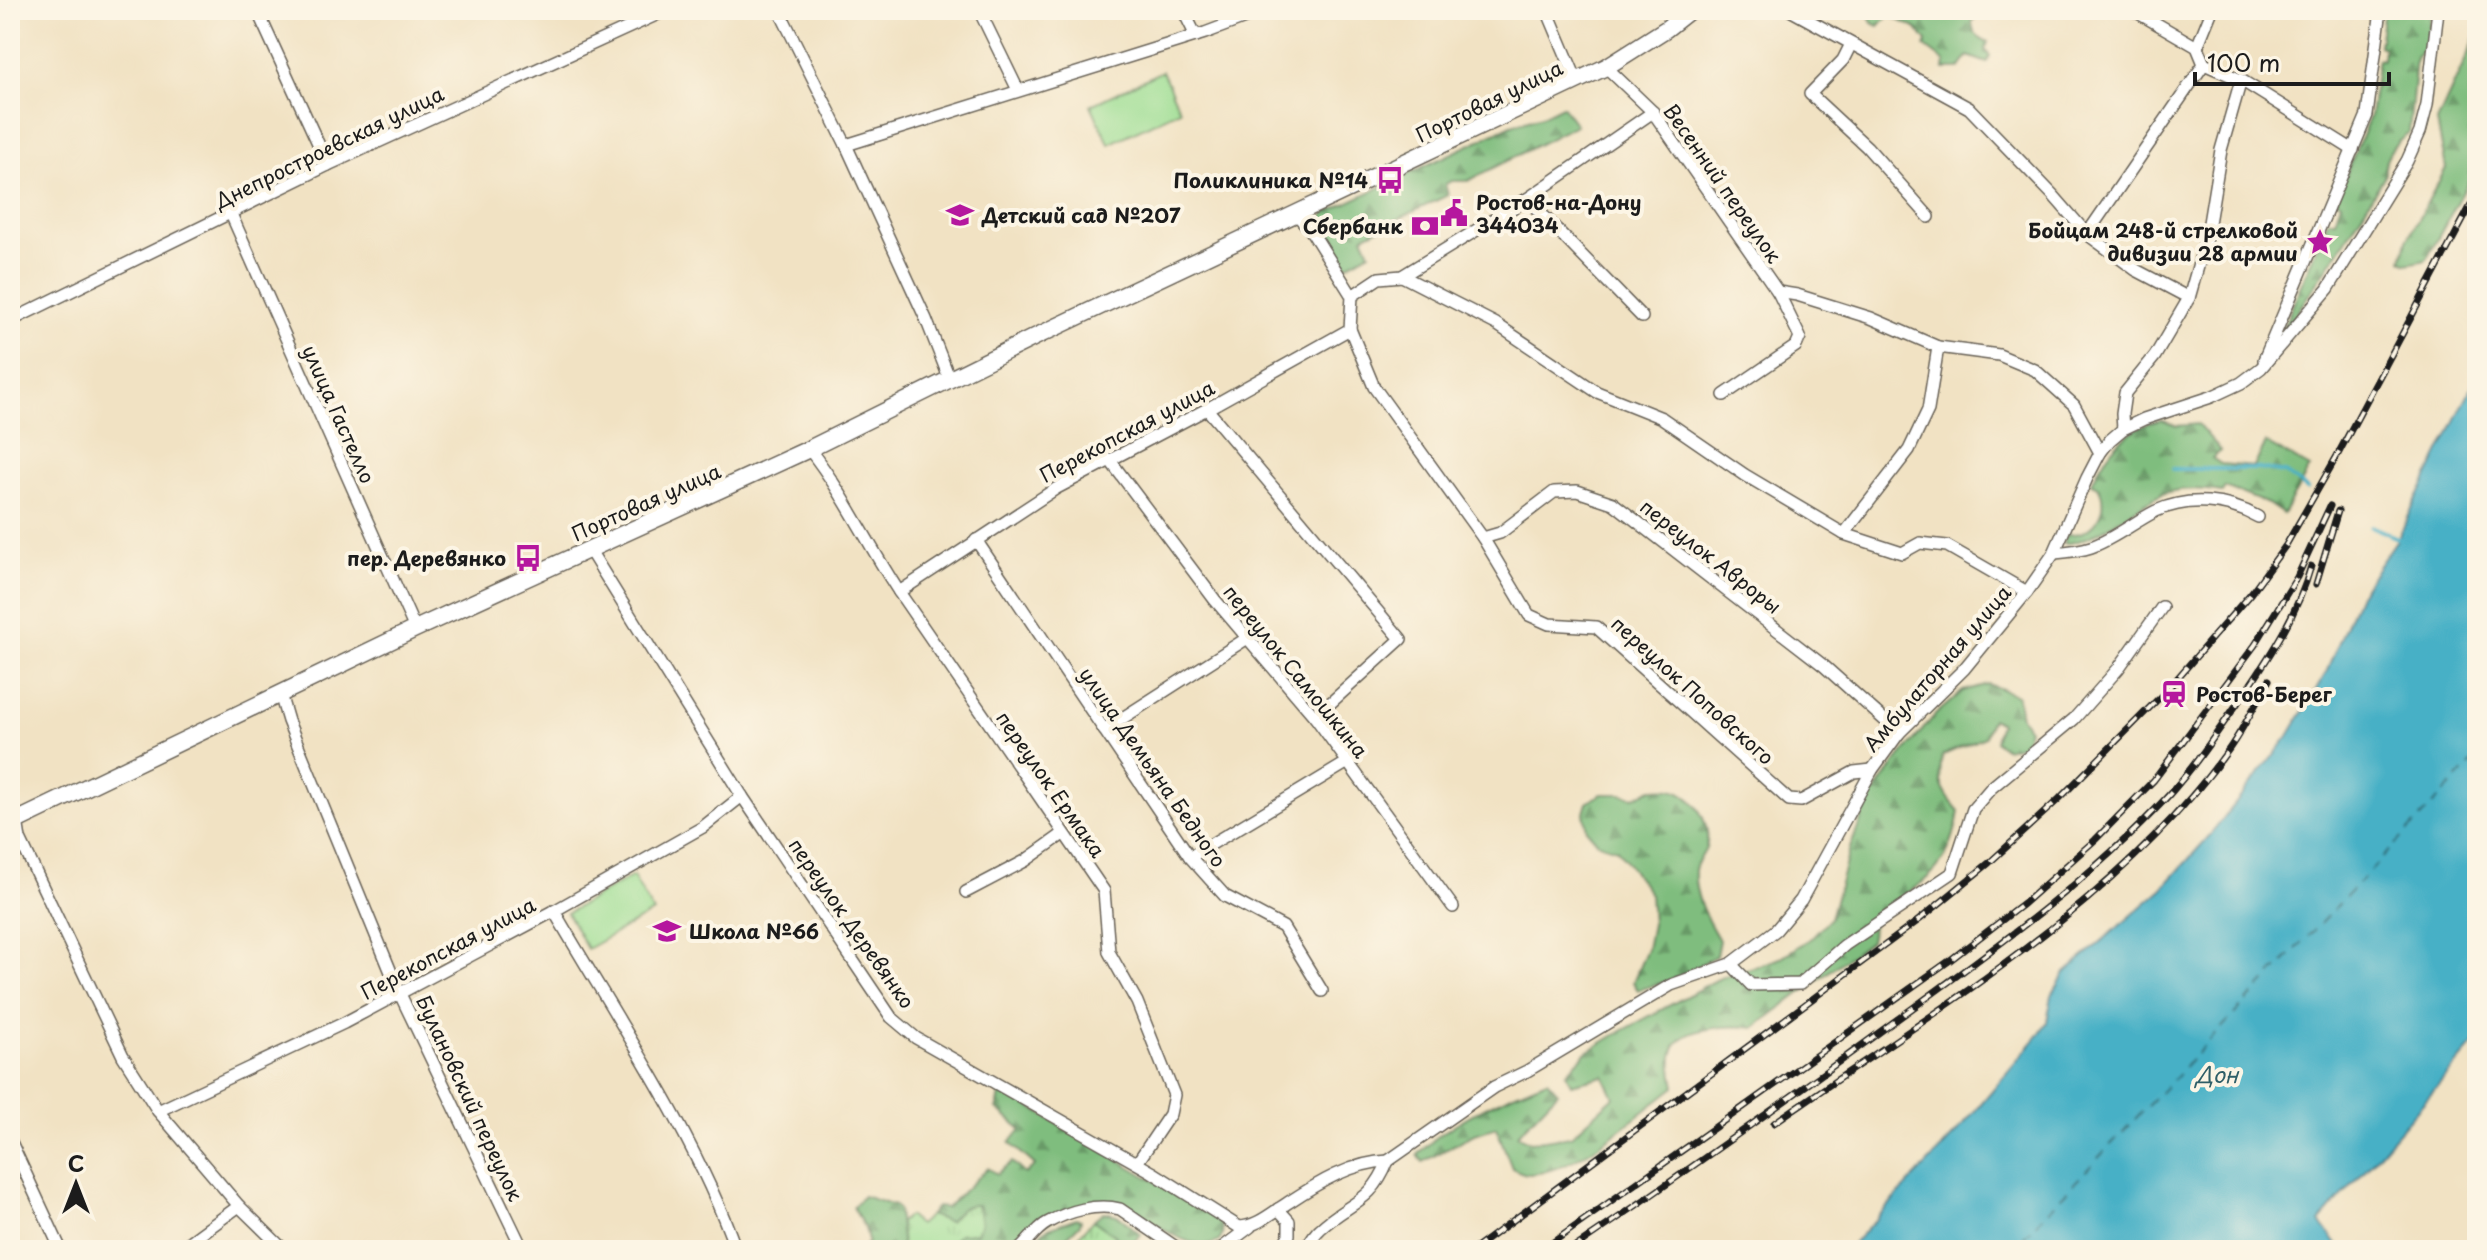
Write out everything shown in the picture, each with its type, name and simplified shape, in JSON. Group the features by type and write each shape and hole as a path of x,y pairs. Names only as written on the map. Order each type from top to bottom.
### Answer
{"main road":[{"name":"Портовая улица","path":"13,822 415,629 809,449 1035,337 1606,67 1690,10"}],"street":[{"path":"257,10 328,165"},
{"name":"Днепростроевская улица","path":"10,321 328,165 667,10"},
{"path":"779,10 846,145 926,319 950,380"},
{"path":"979,10 1018,90"},
{"path":"1183,10 1196,36"},
{"path":"846,145 1196,36 1266,10"},
{"path":"1547,10 1577,81"},
{"path":"1790,10 1969,108 2087,234 2136,270 2189,298"},
{"path":"2133,10 2197,47 2204,64 2241,80 2353,150"},
{"path":"2197,47 2212,10"},
{"path":"2261,368 2367,115 2381,10"},
{"name":"Амбулаторная улица","path":"1219,1250 1244,1227 1304,1192 1352,1168 1370,1162 1388,1161 1494,1087 1527,1071 1671,985 1731,964 1776,930 1801,900 1872,770 1899,733 1964,669 2027,592 2054,553 2100,453 2123,429 2241,383 2261,368 2328,289 2407,161 2420,132 2427,105 2438,10"},
{"path":"1851,44 1843,60 1810,94 1867,147 1929,217"},
{"path":"2087,234 2204,64"},
{"name":"Весенний переулок","path":"1606,67 1653,112 1778,292 1871,318 1938,347 1999,355 2035,370 2074,405 2100,453"},
{"path":"2123,429 2125,393 2155,356 2189,298 2207,235 2224,136 2241,80"},
{"path":"1352,296 1379,278 1402,276 1527,199 1653,112"},
{"path":"1527,199 1642,317"},
{"name":"улица Гастелло","path":"231,214 415,629"},
{"path":"1297,215 1310,229 1352,296 1350,329"},
{"path":"1402,276 1496,324 1597,392 1662,418 1745,475 1844,534 1902,553 1920,543 1947,546 2027,592"},
{"path":"1724,395 1796,346 1800,337 1778,292"},
{"name":"Перекопская улица","path":"899,592 1057,488 1350,329"},
{"name":"переулок Поповского","path":"1350,329 1374,387 1483,538 1529,615 1549,624 1596,627 1789,800 1801,801 1854,772 1872,770"},
{"path":"1844,534 1909,450 1928,410 1938,347"},
{"path":"1207,409 1401,639 1315,717"},
{"name":"переулок Ермака","path":"809,449 827,471 869,548 1104,891 1109,952 1137,1002 1174,1095 1170,1114 1137,1163"},
{"name":"переулок Самошкина","path":"1109,459 1215,600 1315,717 1453,907"},
{"name":"переулок Авроры","path":"1483,538 1500,533 1554,492 1577,491 1613,503 1824,666 1899,733"},
{"path":"2054,553 2093,546 2158,510 2175,504 2221,502 2258,517"},
{"name":"улица Демьяна Бедного","path":"976,540 1190,857 1225,896 1283,927 1322,991"},
{"name":"переулок Деревянко","path":"589,549 742,796 891,1017 916,1038 1244,1227"},
{"path":"1731,964 1751,985 1800,984 1845,945 1952,873 1973,809 1991,788 2074,719 2118,669 2162,607"},
{"path":"1104,730 1249,637"},
{"name":"Булановский переулок","path":"280,694 288,721 400,994 523,1250"},
{"path":"1190,857 1348,762"},
{"name":"Перекопская улица","path":"158,1111 344,1023 554,911 703,827 742,796"},
{"path":"13,822 123,1056 158,1111 239,1206 284,1250"},
{"path":"966,892 1025,861 1063,834"},
{"path":"554,911 688,1143 719,1202 736,1250"},
{"path":"10,1140 61,1250"},
{"name":"Амбулаторная улица","path":"1305,1250 1319,1229 1372,1191 1388,1161"},
{"path":"179,1250 239,1206"},
{"path":"1019,1250 1044,1224 1093,1207 1109,1206 1120,1209 1180,1250"},
{"path":"1278,1209 1289,1221 1289,1235 1280,1250"}],"green space":[{"path":"1866,10 1978,10 1979,16 1972,21 1973,29 1988,42 1985,50 1990,56 1987,63 1968,56 1959,69 1944,69 1945,62 1925,47 1927,41 1917,29 1889,15 1879,26 1872,23"},
{"path":"2384,10 2431,10 2427,45 2416,58 2409,133 2391,151 2385,175 2344,243 2278,340 2328,220 2335,220 2341,202 2336,199 2370,116 2378,59 2383,60 2384,48 2379,46"},
{"path":"2477,34 2477,166 2426,260 2407,264 2402,260 2407,240 2446,168 2437,122"},
{"path":"1162,71 1180,110 1109,144 1091,105"},
{"path":"1562,106 1576,125 1468,181 1445,184 1448,195 1363,236 1370,252 1347,265 1321,221 1325,213 1514,124"},
{"path":"2161,420 2176,426 2198,424 2221,451 2212,458 2221,464 2254,467 2266,443 2310,468 2283,514 2268,504 2225,487 2222,492 2179,490 2154,498 2100,532 2063,543 2067,534 2085,531 2098,519 2101,494 2097,485 2092,483 2103,461 2128,435"},
{"path":"1988,684 2017,695 2021,717 2029,729 2024,744 2006,749 1995,741 2000,723 1992,718 1985,737 1943,755 1940,772 1942,785 1959,811 1949,849 1932,874 1875,914 1870,941 1754,1028 1698,1031 1679,1041 1672,1059 1675,1087 1606,1140 1566,1164 1529,1174 1512,1168 1496,1127 1472,1135 1423,1162 1418,1155 1444,1132 1496,1102 1547,1080 1558,1092 1517,1135 1531,1142 1571,1136 1614,1097 1604,1076 1571,1084 1566,1073 1587,1052 1720,978 1778,959 1810,939 1830,918 1850,848 1869,800 1935,715 1963,691"},
{"path":"1652,789 1680,792 1694,804 1704,821 1706,848 1696,867 1696,889 1719,940 1716,956 1671,980 1638,990 1633,982 1647,949 1652,924 1650,894 1617,849 1598,843 1587,830 1584,813 1587,803 1602,794 1634,797"},
{"path":"633,876 653,912 587,949 567,913"},
{"path":"1005,1092 1218,1219 1223,1230 1219,1241 1208,1245 1180,1238 1110,1202 1039,1226 1012,1250 943,1250 959,1234 977,1233 981,1223 978,1206 965,1207 949,1222 930,1215 936,1207 946,1208 988,1168 997,1174 1012,1162 1025,1174 1035,1165 1010,1143 1021,1129 997,1109 1000,1094"},
{"path":"863,1196 895,1206 898,1210 902,1250 861,1250 868,1242 866,1231 853,1207"},
{"path":"972,1204 978,1206 981,1223 977,1233 945,1246 943,1250 902,1250 900,1222 908,1216 919,1225 930,1215 949,1222 960,1209"},
{"path":"1104,1212 1117,1215 1141,1234 1126,1250 1112,1249 1116,1236 1093,1220"},
{"path":"1076,1218 1081,1220 1080,1224 1053,1250 1025,1250 1046,1229"},
{"path":"1093,1220 1116,1236 1114,1250 1094,1250 1084,1241 1075,1240"}],"water":[{"name":"Дон","path":"2477,376 2477,1041 2320,1222 2338,1246 2334,1250 1847,1250 1957,1132 2037,1037 2047,1022 2052,995 2065,973 2162,889 2211,834 2289,736 2326,673 2359,594 2398,538"}],"waterway":[{"path":"2173,469 2259,469 2285,473 2307,489"},
{"path":"2371,526 2402,540"}],"ferry route":[{"path":"2011,1250 2477,758"}],"railway":[{"path":"1473,1250 1919,920 1989,863 2060,798 2168,689 2251,593 2286,545 2477,194"},
{"path":"1542,1250 1949,961 2023,904 2095,840 2154,780 2255,645 2297,577 2330,506"},
{"path":"2316,584 2338,511"},
{"path":"1571,1250 1950,981 2063,894 2135,830 2188,772 2254,679 2283,633 2311,566"},
{"path":"1774,1123 2018,954 2077,908 2132,859 2183,806 2229,749 2269,680"}],"place":[{"name":"Поликлиника №14","path":"1390,180"},
{"name":"Ростов-на-Дону 344034","path":"1454,213"},
{"name":"Детский сад №207","path":"960,215"},
{"name":"Сбербанк","path":"1425,226"},
{"name":"Бойцам 248-й стрелковой дивизии 28 армии","path":"2320,242"},
{"name":"пер. Деревянко","path":"528,558"},
{"name":"Ростов-Берег","path":"2174,694"},
{"name":"Школа №66","path":"667,931"}]}
